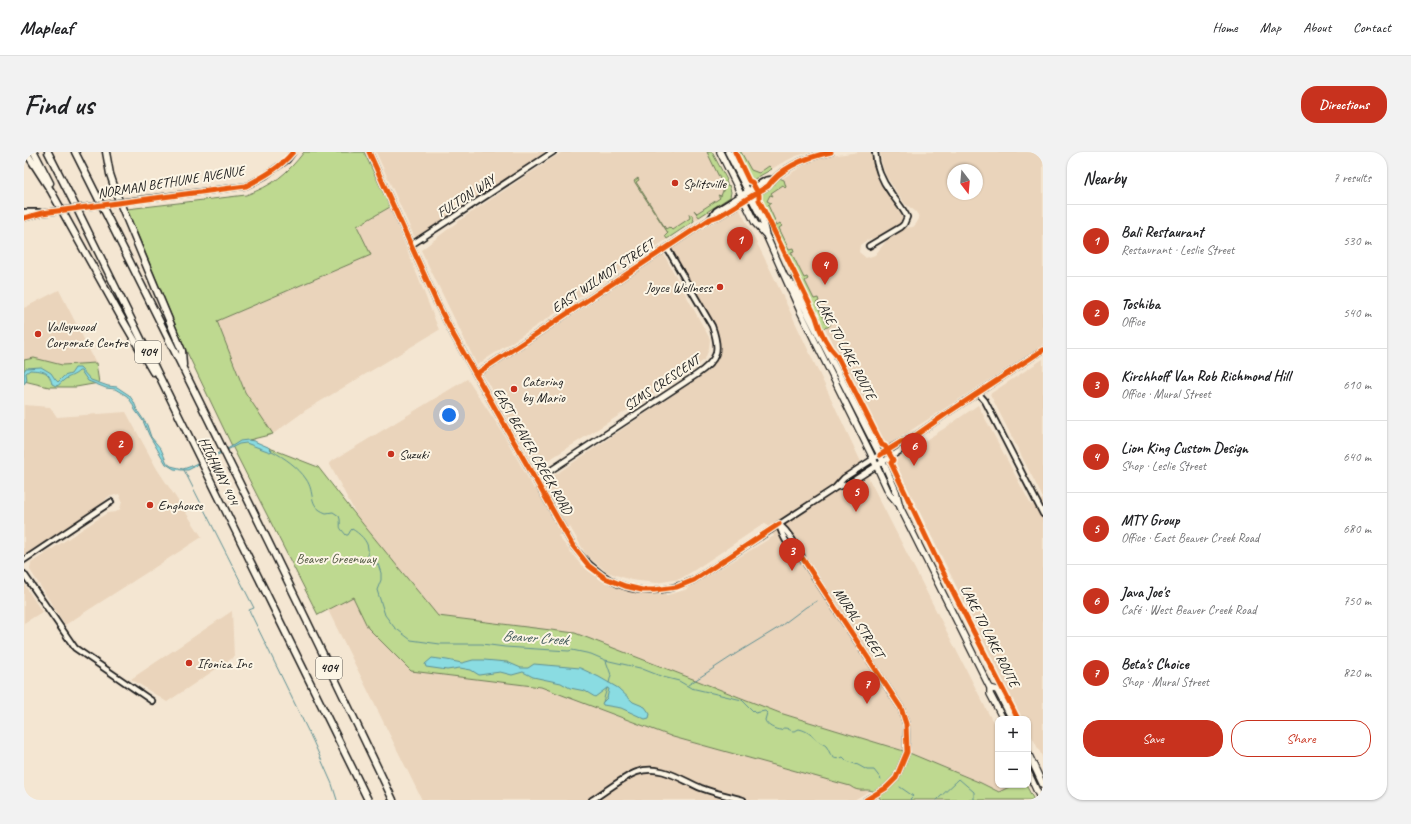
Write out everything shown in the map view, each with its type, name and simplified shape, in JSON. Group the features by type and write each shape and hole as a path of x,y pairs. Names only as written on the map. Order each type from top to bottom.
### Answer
{"highway":[{"path":"26,152 51,191 121,317 177,411"},
{"path":"34,152 74,231"},
{"name":"HIGHWAY 404","path":"48,152 368,800"},
{"name":"HIGHWAY 404","path":"75,152 266,536 393,800"},
{"path":"106,152 110,174 118,198 182,351 184,370"}],"main road":[{"path":"720,152 755,222 766,235"},
{"path":"728,152 762,219 766,235 800,312 876,466 890,493 900,507 990,688 990,694 1001,716"},
{"path":"786,278 793,285 880,455 896,491 900,507"},
{"path":"990,688 997,690 1010,716"},
{"path":"1031,759 1043,785"},
{"path":"1031,778 1041,800"}],"street":[{"name":"NORMAN BETHUNE AVENUE","path":"24,218 42,213 246,186 265,176 287,160 292,152"},
{"name":"EAST BEAVER CREEK ROAD","path":"369,152 443,315 572,546 583,560 605,578 625,586 642,590 677,587 694,580 835,488 844,478 873,459 901,442 909,440"},
{"name":"FULTON WAY","path":"411,245 553,152"},
{"name":"EAST WILMOT STREET","path":"476,374 585,305 710,219 716,211 743,197 766,180 773,179 794,164 831,152"},
{"path":"869,246 901,227 907,216 882,178 876,162 875,152"},
{"name":"NORMAN BETHUNE AVENUE","path":"24,212 42,213"},
{"name":"SIMS CRESCENT","path":"536,480 695,376 714,360 717,347 716,337 712,326 666,248"},
{"path":"909,440 1043,350"},
{"path":"978,393 985,401 1043,514"},
{"name":"EAST BEAVER CREEK ROAD","path":"835,488 848,484 883,462 906,447 909,440"},
{"path":"24,560 111,502"},
{"name":"MURAL STREET","path":"780,524 782,535 793,552 803,559 901,708 906,724 907,752 896,778 886,788 866,800"},
{"path":"24,574 74,648 152,701"},
{"path":"592,800 636,772 650,769 669,773 702,788 743,800"}],"shaded area":[{"path":"376,152 547,152 417,237 414,236"},
{"path":"562,152 709,152 731,197 477,365 421,250 460,220"},
{"path":"737,152 811,152 796,156 752,181"},
{"path":"871,152 873,163 882,185 901,214 902,218 899,225 880,237 867,240 860,245 859,252 866,258 875,255 887,240 905,228 913,227 919,219 915,211 905,204 886,176 880,152 1043,152 1043,345 888,445 883,444 759,197 759,193 810,162 830,156"},
{"path":"390,207 439,330 306,410 273,434 245,392 217,321 370,255 357,226"},
{"path":"739,208 770,269 870,481 995,726 995,788 1007,788 1000,792 907,752 780,713 575,633 438,616 358,518 329,463 467,379 501,430 534,489 710,370 720,346 716,328 671,248","holes":["765,523 774,536 685,590 667,595 643,594 610,585 581,565 558,536 570,527 587,556 607,572 631,580 656,583 680,579"]},
{"path":"663,253 710,339 709,349 705,359 697,366 536,468 483,374 487,369 586,307"},
{"path":"59,290 96,363 62,365 34,358 24,360 24,308"},
{"path":"1043,359 1043,498 990,394"},
{"path":"24,405 50,407 57,417 126,412 157,469 202,537 65,625 30,570 31,563 107,513 116,512 120,509 122,501 119,494 108,497 102,504 24,555"},
{"path":"978,405 1031,505 1043,499 1043,758 1031,735 1031,716 1020,715 894,460"},
{"path":"24,584 42,612 24,623"},
{"path":"353,597 368,628 411,671 541,687 673,737 869,791 854,800 422,800 328,610"},
{"path":"232,611 234,657 167,702 131,679"}],"green space":[{"name":"Beaver Greenway","path":"304,152 364,152 390,207 357,226 371,255 217,321 245,392 273,434 249,440 318,467 438,616 575,633 780,713 907,752 999,792 1007,788 1028,788 1034,800 881,800 875,792 869,790 857,790 850,786 673,737 541,687 411,671 368,628 353,597 318,615 232,446 184,346 127,209 246,195 264,188 291,167"},
{"path":"707,152 712,152 727,180 726,181 731,192 730,197 699,217 694,210 697,213 720,198 718,195 721,196 724,188 721,187 723,185"},
{"path":"736,152 741,152 751,170 759,173 769,166 772,169 751,181"},
{"path":"638,178 639,180 636,182 666,229 669,227 672,230 690,218 689,214 692,215 694,221 667,239 665,236 668,233 634,181"},
{"path":"779,178 784,180 786,187 785,188 783,185 771,193 773,196 770,195 767,201 771,203 768,205 777,225 780,223 782,226 779,228 789,249 793,248 794,251 791,252 804,278 807,277 808,279 805,281 814,299 818,298 819,301 816,303 827,324 831,324 828,327 822,328 819,325 765,208 763,208 760,201 760,192"},
{"path":"780,244 815,317 817,327 792,277"},
{"path":"34,358 62,365 96,363 99,383 76,387 49,387 24,381 24,360"}],"water":[{"path":"41,367 51,373 58,382 64,376 71,374 75,368 80,368 91,380 108,386 117,387 129,395 147,425 151,437 161,449 167,463 171,466 183,469 189,467 229,448 240,441 254,441 268,447 272,451 270,452 246,443 239,444 188,470 174,469 166,464 149,435 143,421 127,396 115,389 106,388 88,381 81,371 56,386 52,384 49,376 44,372 30,370 26,373 27,380 24,384 24,371 26,368"},
{"path":"432,658 462,663 473,660 507,662 521,668 528,668 534,664 580,668 618,688 633,702 645,707 650,714 649,718 645,719 621,708 603,705 602,703 607,698 609,689 607,688 595,697 585,691 570,688 561,683 533,677 523,672 512,675 500,672 479,675 471,670 460,668 447,670 426,667 425,664"}],"waterway":[{"name":"Beaver Creek","path":"272,451 291,463 303,475 309,484 316,507 326,513 333,512 339,516 340,528 346,535 348,535 352,529 365,540 368,546 369,561 372,565 378,564 381,573 381,580 377,590 385,615 394,627 411,640 440,644 482,644 505,647 572,650 591,654 605,660 640,668 663,677 679,681 691,688 742,700 755,713 765,711 767,713 765,720 771,727 779,730 784,728 792,731 799,729 805,731 826,746 832,756 836,759 843,757 847,761 867,770 874,770 881,779"},
{"path":"184,470 254,608 249,610 313,741 332,784 337,800"},
{"path":"688,685 778,628 806,607 817,601"},
{"path":"606,661 611,675 609,683"},
{"path":"603,702 607,688"},
{"name":"Beaver Creek","path":"937,800 959,779 974,792 974,800"},
{"name":"Beaver Creek","path":"900,787 913,796 910,799 911,800"}],"cycle path":[{"path":"24,218 42,213 246,186 265,176 288,158 293,152"},
{"path":"369,152 437,303 454,336 573,546 589,566 605,578 625,586 642,590 677,587 694,580 779,524"},
{"name":"LAKE TO LAKE ROUTE","path":"735,152 749,181 752,182 759,195 759,200 816,317 824,338 837,356 882,445 885,446 893,460 891,463 938,562 1016,716"},
{"path":"476,374 710,219 719,216 768,186 788,168 796,163 831,152"},
{"path":"880,455 901,442 909,440 1043,350"},
{"path":"803,559 901,708 906,724 907,752 896,778 886,788 866,800"}],"place":[{"name":"Splitsville","path":"675,183"},
{"name":"Bali Restaurant","path":"740,260"},
{"name":"Lion King Custom Design","path":"825,285"},
{"name":"Joyce Wellness","path":"720,287"},
{"name":"Valleywood Corporate Centre","path":"38,334"},
{"name":"Catering by Mario","path":"514,389"},
{"name":"Suzuki","path":"391,454"},
{"name":"Toshiba","path":"120,464"},
{"name":"Java Joe's","path":"914,466"},
{"name":"Enghouse","path":"150,505"},
{"name":"MTY Group","path":"856,512"},
{"name":"Kirchhoff Van Rob Richmond Hill","path":"792,571"},
{"name":"Ifonica Inc","path":"189,663"},
{"name":"Beta's Choice","path":"867,704"}]}
